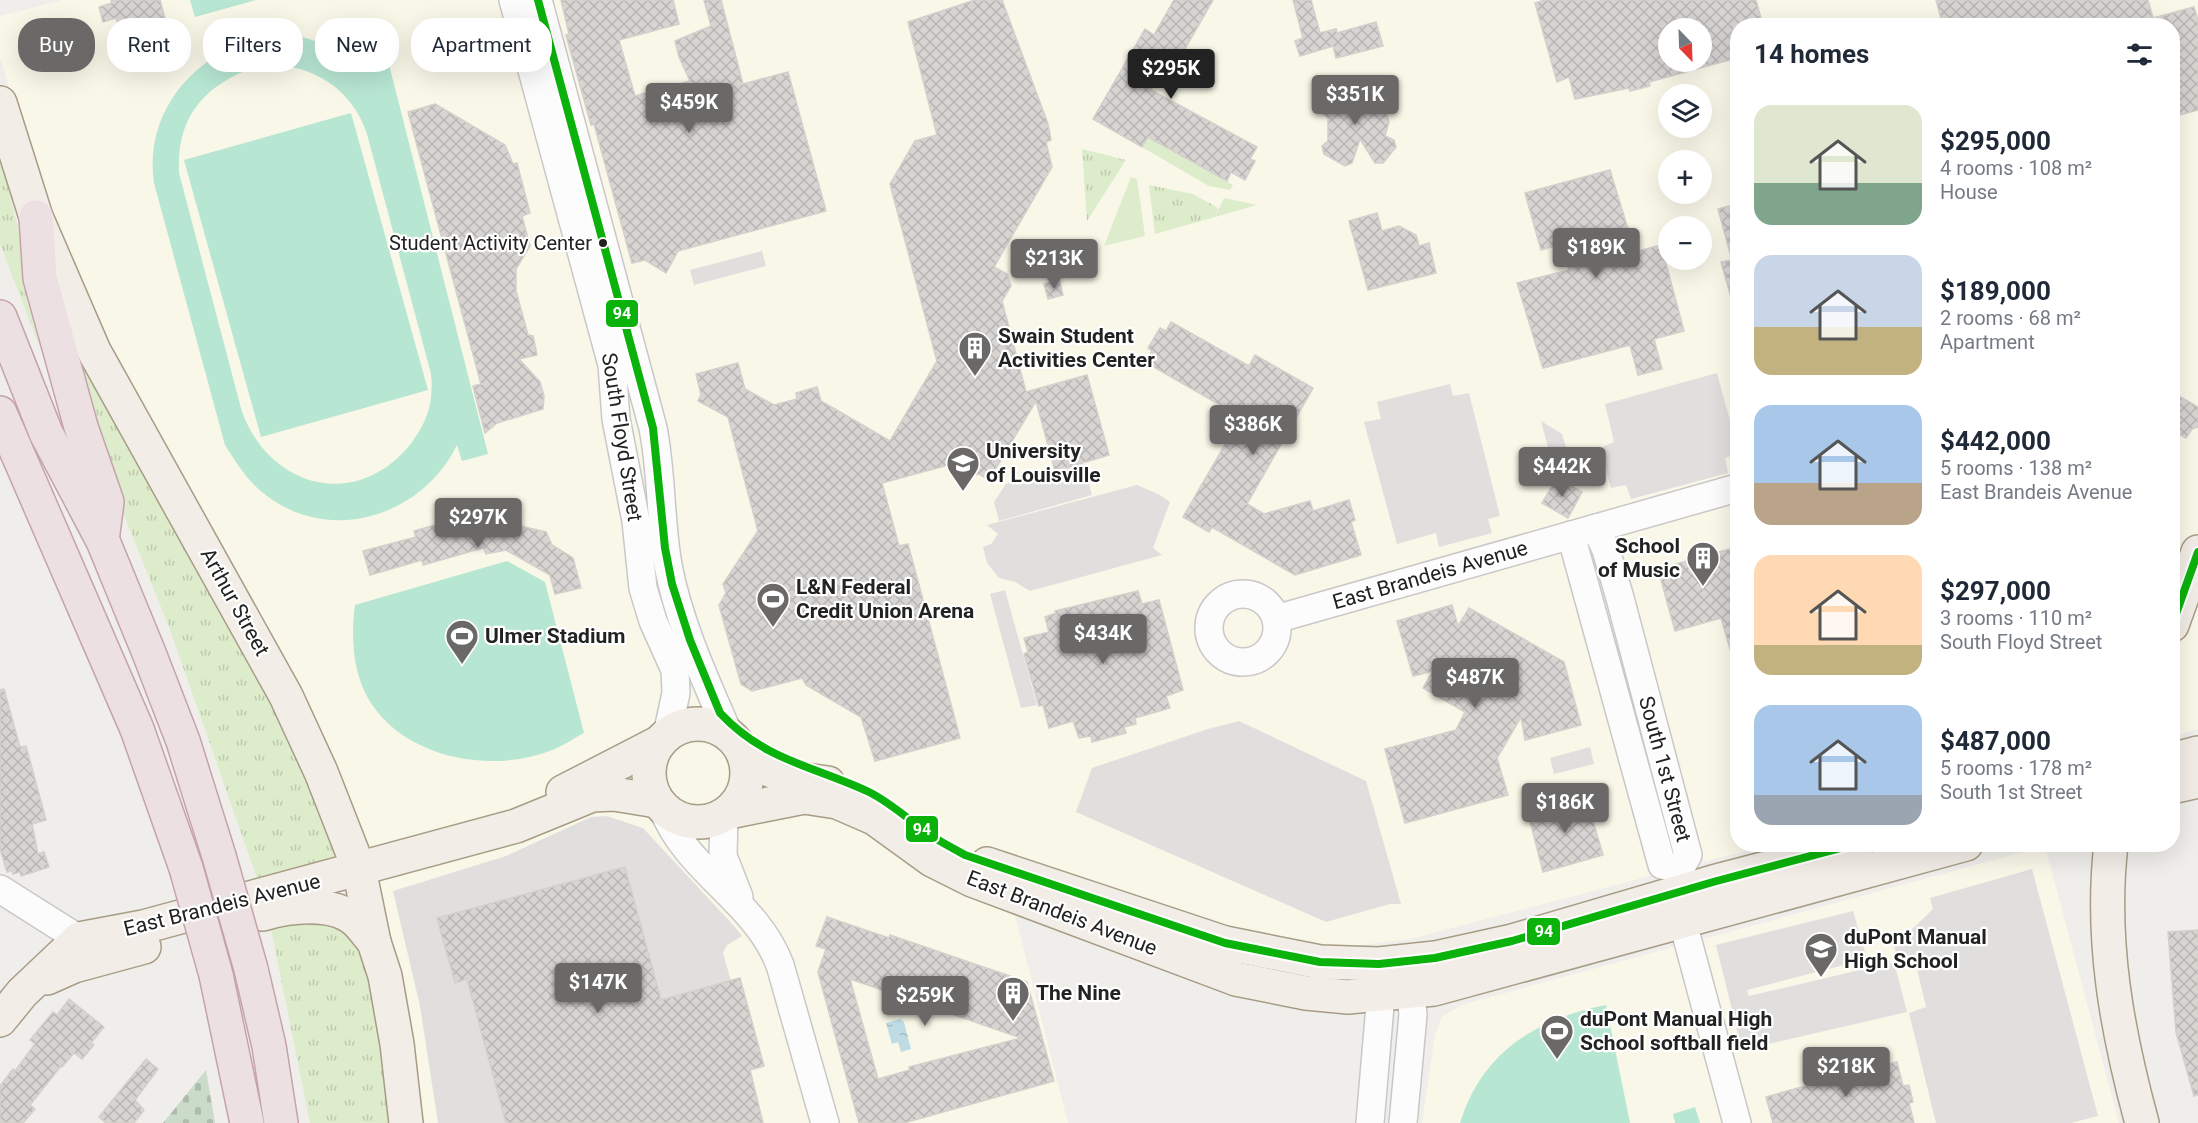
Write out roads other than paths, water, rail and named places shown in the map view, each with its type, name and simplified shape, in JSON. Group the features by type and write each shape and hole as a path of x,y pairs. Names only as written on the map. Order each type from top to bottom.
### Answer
{"highway":[{"path":"36,217 40,278 81,427 106,502 103,541"},
{"path":"0,317 46,433 103,541 179,730 219,856 251,969 269,1046 281,1123"},
{"path":"0,412 137,729 186,868 216,975 247,1123"}],"main road":[{"name":"Arthur Street","path":"0,103 36,217 94,351 286,696 321,772 359,869 374,942 385,976 397,1044 406,1123"},
{"path":"2180,603 2198,552"},
{"path":"731,734 709,725 698,724 677,729 664,738 651,757 649,775 660,804 674,816 695,823 710,821 727,813 741,796 747,778 731,734 733,727 782,759 849,785"},
{"name":"East Brandeis Avenue","path":"731,734 756,764 783,777 849,785 881,799 946,845 985,863 1244,948 1395,978"},
{"name":"East Brandeis Avenue","path":"473,836 664,738"},
{"path":"2180,758 2198,753"},
{"path":"2180,786 2198,780"},
{"name":"East Brandeis Avenue","path":"79,939 143,927 516,826 592,795 614,794 660,804"},
{"name":"East Brandeis Avenue","path":"727,813 771,801 804,797 837,802 874,818 932,860 972,880 1236,979 1306,993 1348,997 1395,978"},
{"path":"1686,900 1833,852"},
{"path":"1395,978 1435,958 1686,900 1926,852"},
{"path":"2111,852 2108,946 2116,1015 2142,1123"},
{"path":"21,993 74,966 269,912 299,908 331,909 355,919 374,942"},
{"path":"0,1020 21,993 79,939"}],"street":[{"name":"South Floyd Street","path":"513,0 610,356 616,419 636,521 643,588 653,621 675,670 676,693 664,738"},
{"name":"South Floyd Street","path":"538,0 653,428 662,484 667,553 674,591 731,734"},
{"name":"East Brandeis Avenue","path":"1276,618 1730,490"},
{"name":"South 1st Street","path":"1584,531 1662,865 1686,900"},
{"path":"660,804 682,844 728,895 743,907 763,931 776,955 825,1123"},
{"path":"727,813 723,856 743,907"},
{"path":"0,889 79,939"},
{"path":"1686,900 1737,1123"},
{"path":"1370,1123 1395,978"},
{"path":"1395,978 1413,1015 1403,1123"}],"water":[{"path":"900,1019 904,1022 911,1049 901,1052 898,1042 892,1044 886,1023"}],"place":[{"name":"Student Activity Center","path":"603,243"},
{"name":"Swain Student Activities Center","path":"975,377"},
{"name":"University of Louisville","path":"963,492"},
{"name":"School of Music","path":"1703,587"},
{"name":"L&N Federal Credit Union Arena","path":"773,628"},
{"name":"Ulmer Stadium","path":"462,665"},
{"name":"duPont Manual High School","path":"1821,978"},
{"name":"The Nine","path":"1013,1022"},
{"name":"duPont Manual High School softball field","path":"1557,1060"}]}
